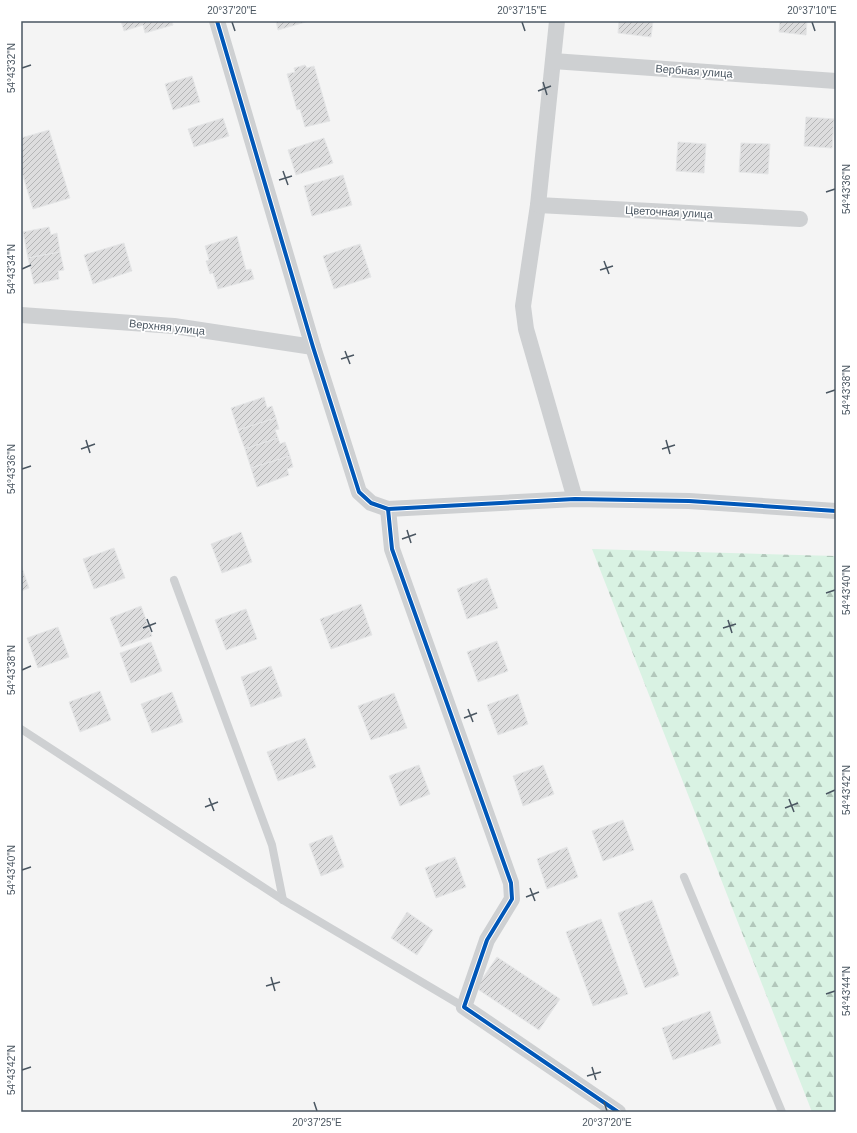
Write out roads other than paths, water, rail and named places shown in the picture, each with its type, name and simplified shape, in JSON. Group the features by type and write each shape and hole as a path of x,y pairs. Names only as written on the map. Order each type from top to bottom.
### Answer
{"street":[{"path":"217,21 313,347 359,492 371,503 388,509 575,499 689,501 836,511"},
{"path":"557,21 538,205 523,306 526,330 575,499"},
{"name":"Вербная улица","path":"553,61 836,81"},
{"name":"Цветочная улица","path":"538,205 800,219"},
{"name":"Верхняя улица","path":"21,315 174,326 313,347"},
{"path":"388,509 392,549 511,883 512,899 487,940 464,1008 618,1112"}],"lane":[{"path":"174,580 272,845 283,900"},
{"path":"21,729 283,900 464,1008"},
{"path":"684,877 782,1112"}]}
